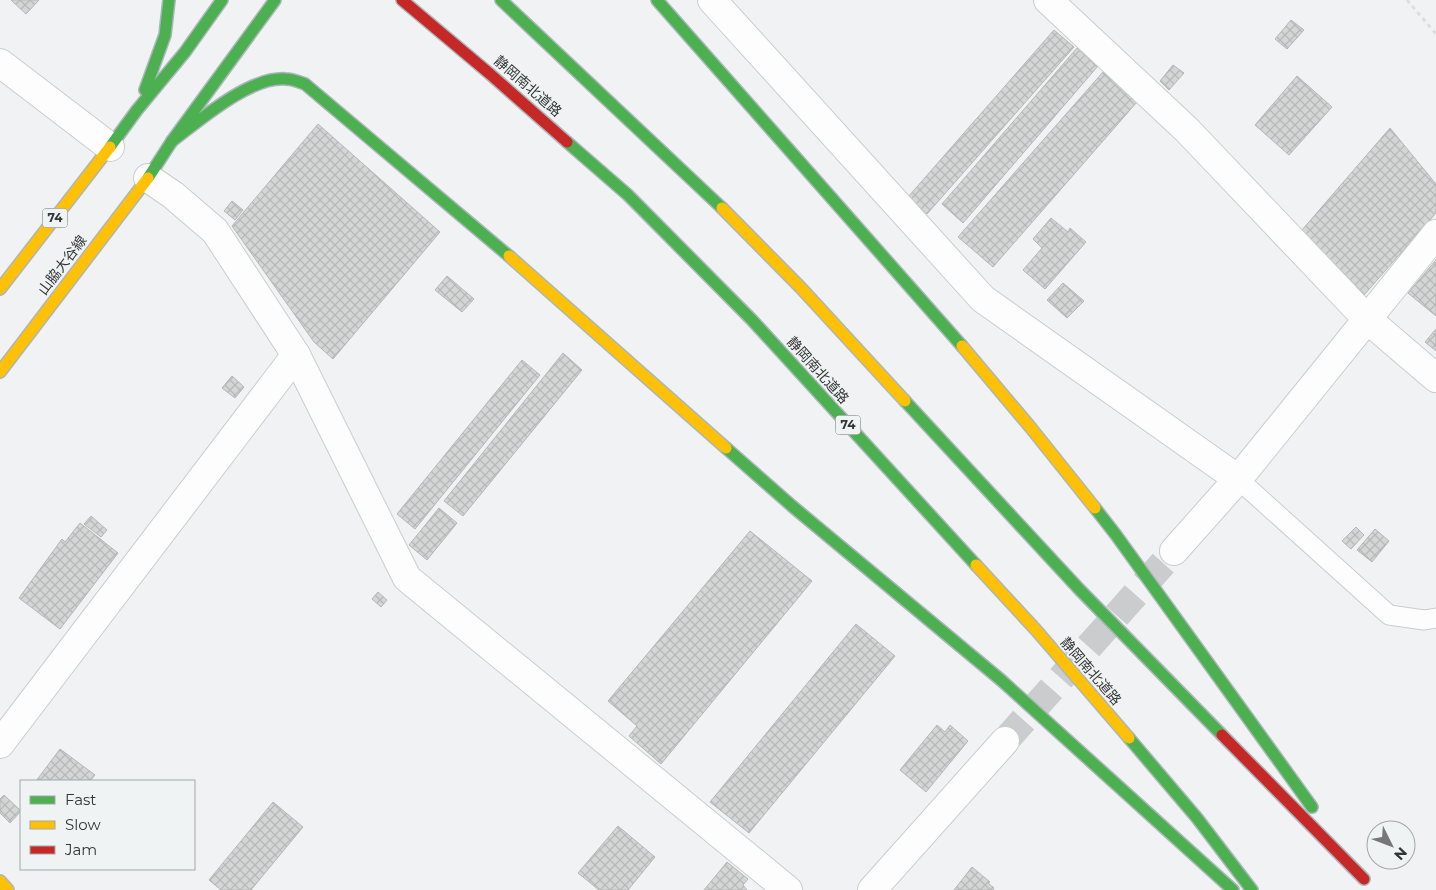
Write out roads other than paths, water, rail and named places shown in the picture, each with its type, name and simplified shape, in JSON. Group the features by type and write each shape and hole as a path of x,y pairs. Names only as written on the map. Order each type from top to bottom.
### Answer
{"main road":[{"path":"137,110 165,35 170,0"},
{"path":"110,147 137,110 185,52 222,0"},
{"name":"山脇大谷線","path":"0,372 148,178 172,141 275,0"},
{"name":"静岡南北道路","path":"402,0 628,195 752,320 1036,630 1197,818 1252,890"},
{"path":"500,0 529,25 709,195 801,288 1078,589 1364,879"},
{"path":"657,0 923,301 1031,428 1116,535 1373,890"},
{"path":"172,141 234,96 260,83 284,78 305,84 502,250 792,506 1001,680 1232,890"},
{"name":"74","path":"0,289 110,147"},
{"path":"0,881 8,890"}],"street":[{"path":"712,0 983,299 1238,479"},
{"path":"1048,0 1187,130 1367,319 1436,378"},
{"path":"0,63 110,147"},
{"path":"148,178 215,230 296,356 407,578 788,890"},
{"path":"1174,551 1238,479 1436,234"},
{"path":"0,744 296,356"},
{"path":"872,890 1004,741"}],"lane":[{"path":"1238,479 1389,615 1424,620 1436,618"}],"tunnel":[{"path":"1005,741 1174,551"}]}
